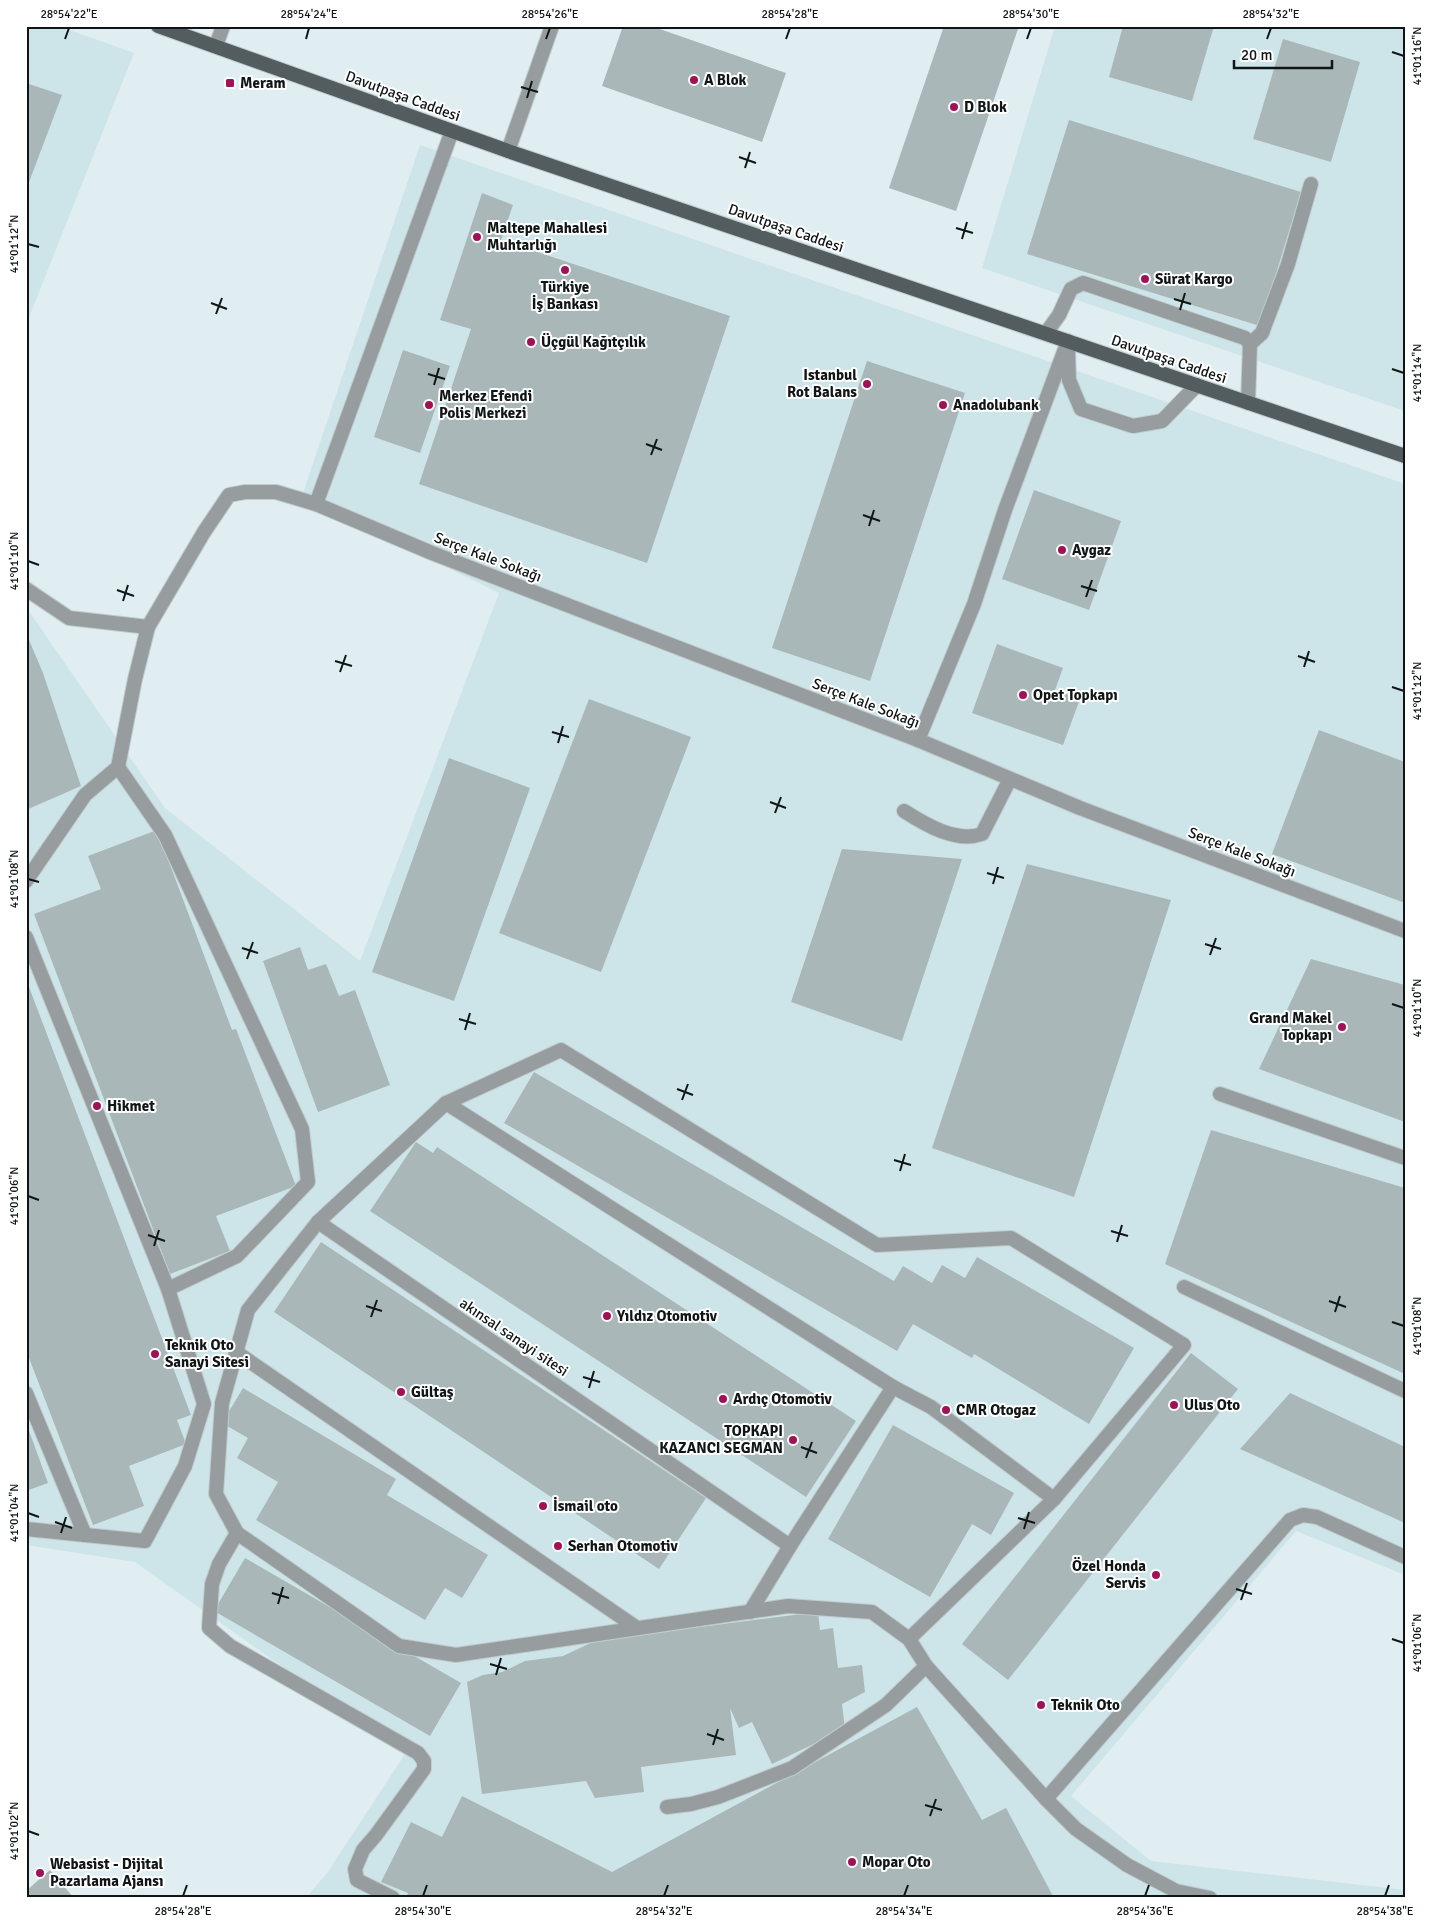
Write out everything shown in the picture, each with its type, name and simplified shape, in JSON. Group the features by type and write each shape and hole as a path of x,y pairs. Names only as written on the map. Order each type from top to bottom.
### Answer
{"main road":[{"name":"Davutpaşa Caddesi","path":"158,26 508,151 1405,456"}],"street":[{"path":"216,46 223,26"},
{"path":"508,151 552,26"},
{"path":"316,504 452,131"},
{"path":"1250,344 1262,333 1285,272 1311,184"},
{"path":"1046,333 1058,315 1071,289 1083,283 1234,334 1245,338 1250,344 1248,403"},
{"path":"1068,341 1069,380 1081,410 1133,426 1162,421 1197,386"},
{"path":"918,740 974,604 1005,510 1068,341"},
{"name":"Serçe Kale Sokağı","path":"118,767 135,678 148,627 204,532 229,495 245,492 276,492 316,504 432,553 918,740 1080,808 1405,931"},
{"path":"26,589 69,618 148,627"},
{"path":"26,880 85,795 118,767 166,835 302,1129 308,1182 237,1256 168,1289"},
{"path":"904,811 939,831 971,838 982,834 1010,779"},
{"path":"26,937 168,1289 204,1404 221,1424"},
{"path":"909,1639 1054,1499 1184,1345 1011,1238 877,1245 561,1050 446,1103 318,1222 248,1310 222,1403 216,1494 237,1533 399,1646 456,1655 788,1606 872,1612 909,1639 926,1666 1076,1830 1127,1865 1176,1891 1210,1898"},
{"path":"1220,1094 1405,1158"},
{"path":"446,1103 893,1387 931,1408 1054,1499"},
{"name":"akınsal sanayi sitesi","path":"318,1222 790,1546"},
{"path":"1184,1287 1405,1391"},
{"path":"236,1352 637,1628"},
{"path":"750,1612 790,1546 893,1387"},
{"path":"26,1393 85,1535"},
{"path":"26,1529 145,1540 185,1466 204,1404"},
{"path":"1046,1799 1290,1520 1303,1515 1317,1517 1405,1556"},
{"path":"237,1533 219,1564 212,1584 209,1628 230,1646 418,1753 424,1761 424,1769 363,1850 355,1869 357,1880 393,1898"},
{"path":"667,1807 718,1797 792,1768 886,1705 926,1666"}],"shaded area":[{"path":"26,26 58,26 134,53 26,325"},
{"path":"1055,26 1405,26 1405,411 982,268"},
{"path":"420,145 1405,484 1405,1575 1296,1531 1071,1796 1151,1861 1405,1890 1405,1898 306,1898 327,1873 405,1754 135,1562 26,1545 26,607 165,808 360,961 499,593 302,496"}],"building":[{"name":"A Blok","path":"623,26 651,26 786,73 762,142 602,86"},
{"name":"D Blok","path":"944,26 1019,26 956,211 889,188"},
{"path":"1123,26 1214,26 1192,101 1109,77"},
{"path":"1283,39 1360,62 1331,162 1253,139"},
{"path":"26,83 62,95 26,190"},
{"path":"1069,120 1301,192 1260,326 1027,254"},
{"path":"482,193 513,205 501,240 730,316 647,563 419,484 471,329 440,320"},
{"path":"403,350 450,366 420,453 374,437"},
{"path":"867,361 965,393 870,681 772,648"},
{"name":"Aygaz","path":"1034,490 1121,521 1089,610 1002,579"},
{"path":"26,633 43,673 81,786 26,810"},
{"name":"Opet Topkapı","path":"997,644 1063,668 1055,690 1080,699 1063,745 972,713"},
{"path":"589,699 691,737 601,972 499,933"},
{"path":"1319,730 1405,762 1405,903 1272,854"},
{"path":"449,758 530,788 454,1001 372,972"},
{"path":"157,830 232,1030 236,1029 296,1186 216,1216 230,1251 170,1274 34,914 101,889 88,856"},
{"path":"842,849 962,859 902,1041 791,1002"},
{"path":"1027,864 1171,900 1074,1197 932,1148"},
{"path":"300,947 308,970 326,964 339,996 355,990 390,1085 318,1112 263,961"},
{"name":"Grand Makel Topkapı","path":"1311,959 1405,985 1405,1122 1259,1069"},
{"path":"26,979 191,1415 177,1420 186,1444 129,1466 144,1506 93,1525 26,1350"},
{"path":"534,1072 894,1281 903,1266 932,1283 942,1265 965,1278 977,1257 1134,1348 1089,1424 974,1354 972,1358 913,1324 897,1351 504,1123"},
{"path":"1211,1130 1405,1188 1405,1374 1165,1264"},
{"path":"416,1142 433,1153 437,1147 856,1421 806,1497 370,1211"},
{"path":"321,1242 706,1498 659,1569 274,1312"},
{"path":"1191,1353 1238,1389 1008,1680 962,1644"},
{"path":"243,1388 396,1479 387,1495 488,1555 462,1598 445,1588 425,1620 256,1520 278,1482 237,1458 248,1438 222,1423"},
{"path":"1290,1393 1405,1447 1405,1523 1240,1449"},
{"path":"893,1425 1014,1493 991,1535 972,1524 930,1597 828,1539"},
{"path":"26,1428 28,1428 48,1483 26,1491"},
{"path":"245,1558 461,1683 430,1736 214,1611"},
{"path":"818,1612 820,1630 833,1628 838,1668 862,1665 865,1692 842,1704 845,1729 772,1764 752,1722 739,1728 730,1708 736,1755 641,1767 644,1792 595,1798 586,1781 482,1794 467,1682 483,1675 502,1672 525,1661 563,1656 597,1640"},
{"path":"917,1707 982,1820 1006,1808 1054,1898 406,1898 408,1893 381,1882 411,1822 442,1837 462,1796 612,1872"},
{"path":"50,1870 74,1898 26,1898 26,1891"}],"place":[{"name":"A Blok","path":"694,80"},
{"name":"Meram","path":"230,83"},
{"name":"D Blok","path":"954,107"},
{"name":"Maltepe Mahallesi Muhtarlığı","path":"477,237"},
{"name":"Türkiye İş Bankası","path":"565,270"},
{"name":"Sürat Kargo","path":"1145,279"},
{"name":"Üçgül Kağıtçılık","path":"531,342"},
{"name":"Istanbul Rot Balans","path":"867,384"},
{"name":"Merkez Efendi Polis Merkezi","path":"429,405"},
{"name":"Anadolubank","path":"943,405"},
{"name":"Aygaz","path":"1062,550"},
{"name":"Opet Topkapı","path":"1023,695"},
{"name":"Grand Makel Topkapı","path":"1342,1027"},
{"name":"Hikmet","path":"97,1106"},
{"name":"Yıldız Otomotiv","path":"607,1316"},
{"name":"Teknik Oto Sanayi Sitesi","path":"155,1354"},
{"name":"Gültaş","path":"401,1392"},
{"name":"Ardıç Otomotiv","path":"723,1399"},
{"name":"Ulus Oto","path":"1174,1405"},
{"name":"CMR Otogaz","path":"946,1410"},
{"name":"TOPKAPI KAZANCI SEGMAN","path":"793,1440"},
{"name":"İsmail oto","path":"543,1506"},
{"name":"Serhan Otomotiv","path":"558,1546"},
{"name":"Özel Honda Servis","path":"1156,1575"},
{"name":"Teknik Oto","path":"1041,1705"},
{"name":"Mopar Oto","path":"852,1862"},
{"name":"Webasist - Dijital Pazarlama Ajansı","path":"40,1873"}]}
